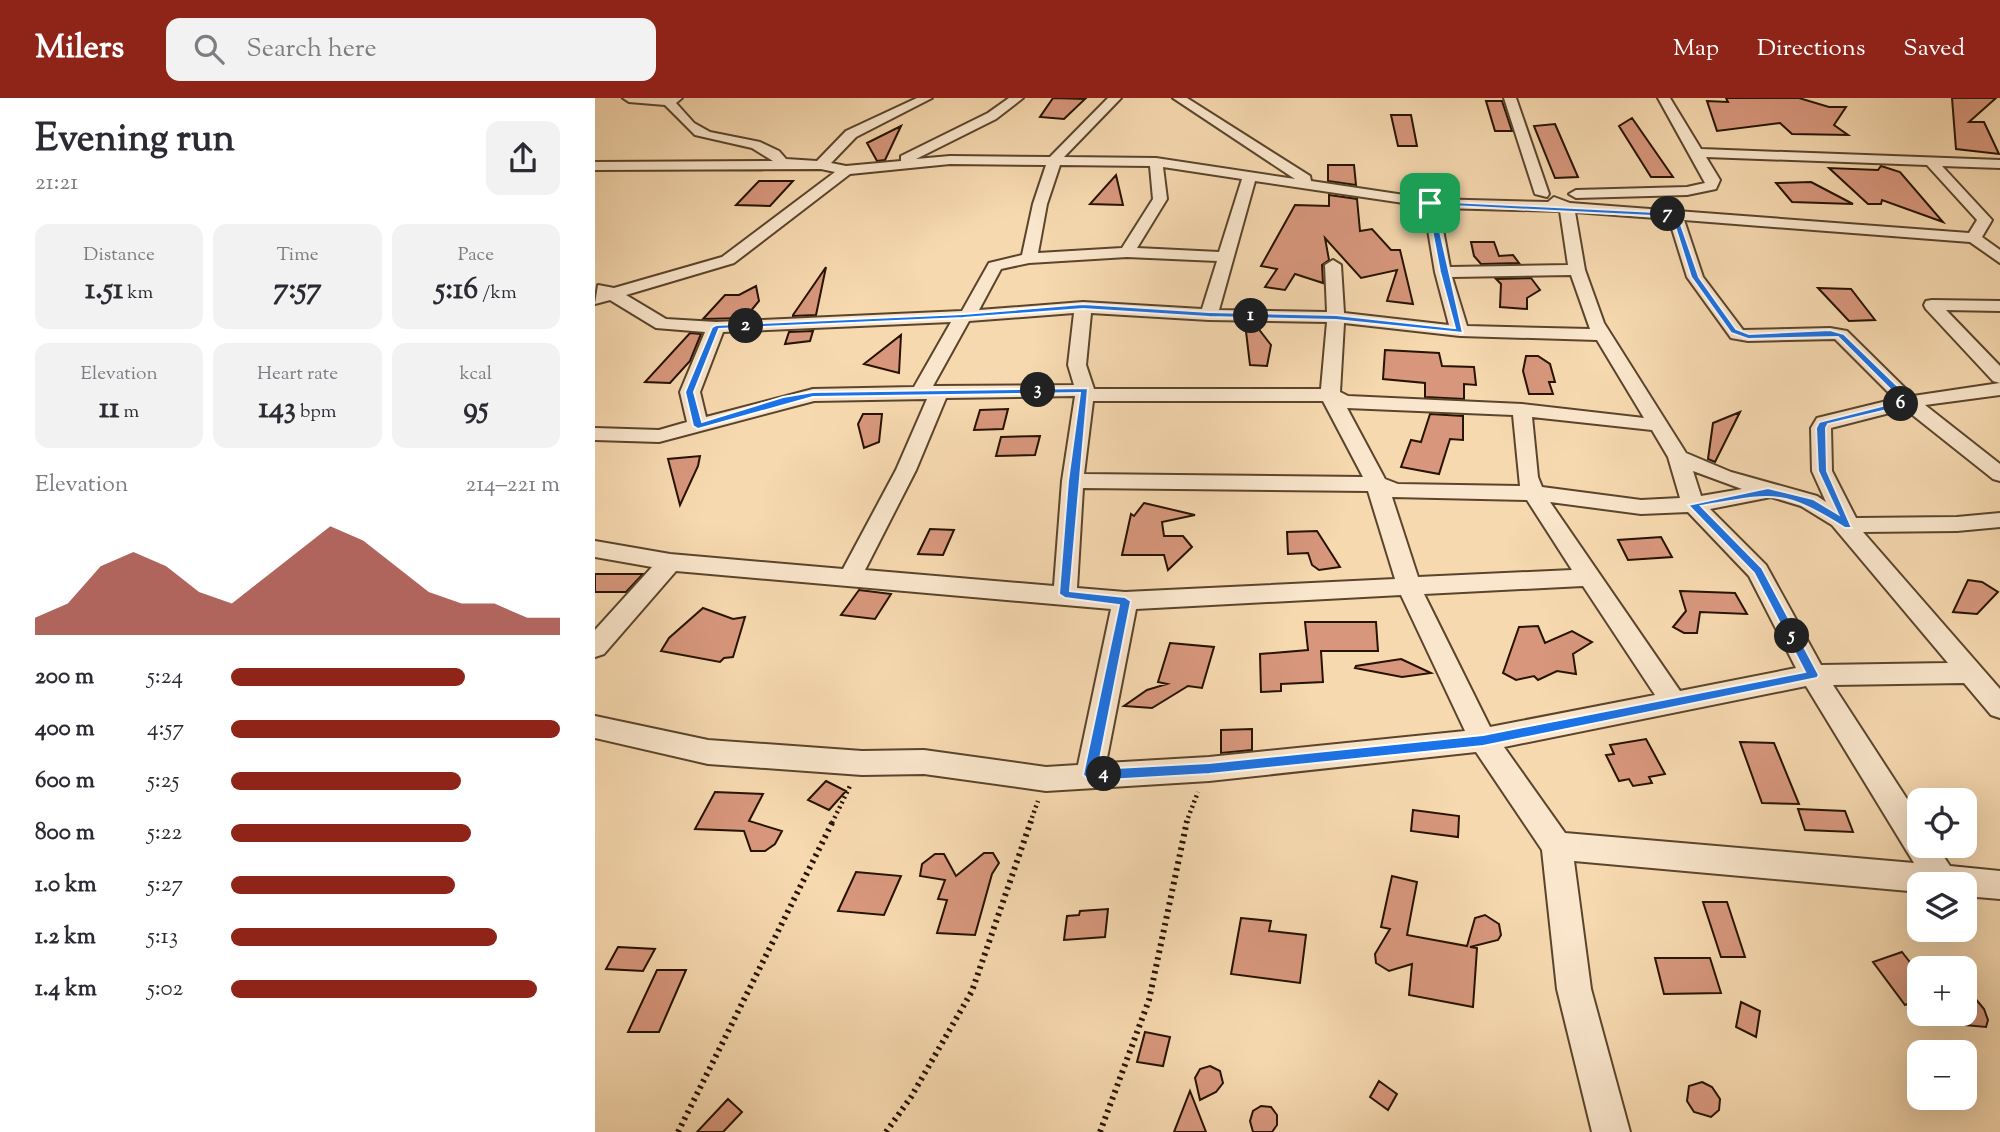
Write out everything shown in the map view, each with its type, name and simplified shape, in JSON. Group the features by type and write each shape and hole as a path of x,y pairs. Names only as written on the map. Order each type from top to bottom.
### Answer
{"street":[{"path":"629,98 672,100 678,116 704,135 750,143 777,156 781,162 797,165"},
{"path":"821,165 851,134 926,98"},
{"path":"887,168 986,120 1017,98"},
{"path":"1029,258 1040,204 1055,159 1115,98"},
{"path":"1179,98 1260,153 1322,189"},
{"path":"1510,98 1542,194 1567,207"},
{"path":"1542,194 1707,189 1713,180 1664,98"},
{"path":"1696,153 2000,164"},
{"path":"595,166 821,165 846,170 950,160 1156,162 1251,174 1322,189 1430,203 1567,207 1974,238 2000,258"},
{"path":"1127,252 1160,199 1156,162"},
{"path":"1932,163 1993,219 1974,238"},
{"path":"595,299 734,257 846,170"},
{"path":"1209,314 1251,174"},
{"path":"1430,203 1444,272 1460,331"},
{"path":"1567,207 1577,270 1601,335 1650,408 1656,425 1678,457 1693,505 1758,571 1813,675 1936,872"},
{"path":"1675,215 1695,277 1734,331 1748,337 1830,333 1841,335 1909,402 2000,474"},
{"path":"849,579 906,470 931,390 965,316 995,265 1029,258 1127,252 1224,257"},
{"path":"1333,265 1336,317 1330,395 1377,484 1409,587 1483,740 1557,846 1574,989 1611,1132"},
{"path":"595,279 704,268"},
{"path":"1444,272 1577,270"},
{"path":"595,285 613,292 662,324 716,327 965,316 1083,307 1336,317 1460,331 1601,335"},
{"path":"2000,306 1932,305 2000,377"},
{"path":"1083,307 1077,365 1087,395 1330,395 1344,402 1522,410 1656,425"},
{"path":"698,426 690,392 716,327"},
{"path":"1998,703 1844,522 1822,471 1821,428 1824,422 1909,402 2000,388"},
{"path":"595,434 659,436 797,397 931,390 1085,390"},
{"path":"1065,594 1073,481 1085,390"},
{"path":"1522,410 1527,477 1534,493 1674,703"},
{"path":"1678,457 1708,471 1809,501 1844,522 1957,524 2000,520"},
{"path":"1073,481 1377,484 1396,491 1534,493 1620,507 1693,505 1768,491"},
{"path":"595,549 670,562 1125,601 1590,577"},
{"path":"595,647 670,562"},
{"path":"1090,775 1125,601"},
{"path":"595,727 708,752 862,763 924,762 1046,779 1209,769 1483,740 1813,675 1973,673"},
{"path":"1557,846 1907,875"},
{"path":"1977,882 2000,885"}],"path":[{"path":"678,1132 862,763"},
{"path":"1100,1132 1149,1000 1188,814 1209,769"},
{"path":"886,1132 911,1097 972,991 1046,779"}],"building":[{"path":"1053,98 1085,99 1064,119 1040,117"},
{"path":"1726,98 1799,98 1829,107 1846,107 1834,125 1848,135 1792,134 1780,123 1717,131 1707,101 1728,102"},
{"path":"1952,98 1996,98 1969,122 1984,122 1999,154 1956,149"},
{"path":"1486,101 1502,101 1512,131 1495,131"},
{"path":"1391,115 1411,115 1417,146 1398,146"},
{"path":"1632,118 1673,177 1651,177 1619,126"},
{"path":"1555,124 1578,177 1555,178 1534,126"},
{"path":"901,126 885,160 877,161 867,143"},
{"path":"1328,165 1354,165 1356,185 1328,181"},
{"path":"1881,166 1900,172 1943,222 1882,200 1881,204 1868,204 1829,168 1878,170"},
{"path":"1116,175 1123,205 1090,204"},
{"path":"759,181 793,181 770,206 736,205"},
{"path":"1811,182 1853,204 1792,202 1776,183"},
{"path":"1329,195 1357,199 1360,231 1372,229 1391,250 1400,250 1413,304 1387,301 1397,270 1361,278 1325,238 1329,260 1322,265 1323,283 1295,274 1285,290 1265,287 1277,269 1261,266 1295,205 1329,206"},
{"path":"1471,242 1494,242 1499,256 1513,255 1519,263 1481,264 1474,256"},
{"path":"826,267 816,315 793,316 793,315"},
{"path":"1531,278 1540,290 1527,298 1527,309 1500,307 1501,284 1496,279"},
{"path":"756,286 759,301 745,318 703,319 725,295 739,295"},
{"path":"1818,288 1851,289 1875,320 1849,321"},
{"path":"1245,323 1254,323 1271,345 1267,366 1250,365"},
{"path":"813,331 810,341 785,344 789,332"},
{"path":"690,333 701,334 690,361 670,383 645,382"},
{"path":"901,335 899,373 864,364"},
{"path":"1385,350 1439,353 1442,366 1474,367 1476,385 1464,384 1464,399 1425,397 1425,383 1383,379"},
{"path":"1526,356 1538,356 1550,364 1555,382 1549,382 1553,394 1529,394 1523,371"},
{"path":"1008,409 1003,429 974,430 980,410"},
{"path":"1740,412 1715,462 1708,459 1713,423"},
{"path":"863,414 882,414 879,442 864,448 858,424"},
{"path":"1430,414 1463,416 1463,440 1450,439 1439,474 1401,467 1411,440 1421,442"},
{"path":"1040,436 1035,455 996,456 1001,437"},
{"path":"700,456 698,466 680,505 668,459"},
{"path":"1144,503 1195,515 1162,522 1164,536 1183,536 1192,547 1168,570 1164,555 1122,555 1131,514 1134,516"},
{"path":"930,529 954,530 943,555 918,554"},
{"path":"1317,531 1340,567 1319,570 1312,565 1308,553 1288,554 1287,532"},
{"path":"1661,537 1672,557 1628,560 1618,540"},
{"path":"595,574 643,574 626,592 595,592"},
{"path":"1968,580 1982,582 1998,592 1977,614 1953,612"},
{"path":"859,590 891,594 875,619 841,615"},
{"path":"1680,591 1735,593 1747,614 1700,612 1697,633 1684,633 1673,627 1686,611"},
{"path":"703,608 733,619 745,617 733,657 724,658 720,662 661,651 669,638"},
{"path":"1305,622 1376,622 1378,651 1321,651 1323,682 1281,684 1281,691 1261,692 1260,654 1308,650"},
{"path":"1538,626 1545,643 1572,631 1592,642 1573,654 1576,674 1557,671 1538,680 1534,676 1516,680 1503,673 1519,627"},
{"path":"1170,643 1214,647 1202,688 1188,686 1152,708 1124,706 1147,690 1167,684 1158,682"},
{"path":"1401,659 1431,673 1402,677 1355,668 1356,666"},
{"path":"1252,729 1252,750 1221,753 1221,730"},
{"path":"1646,739 1665,774 1649,777 1652,783 1633,786 1629,779 1619,781 1606,755 1614,754 1610,745"},
{"path":"1740,742 1774,743 1799,804 1762,803"},
{"path":"826,781 846,791 829,810 808,800"},
{"path":"715,792 763,794 749,821 782,831 775,844 765,851 751,851 744,831 695,829"},
{"path":"1798,809 1845,811 1853,832 1805,830"},
{"path":"1413,810 1459,816 1458,837 1411,831"},
{"path":"984,853 993,853 999,863 992,874 975,935 937,933 947,900 938,899 945,880 920,876 922,864 935,854 944,854 956,876"},
{"path":"856,872 901,876 884,915 838,911"},
{"path":"1392,876 1417,882 1407,935 1467,946 1475,918 1485,915 1499,924 1501,935 1498,940 1470,947 1477,948 1473,1007 1409,995 1412,964 1389,971 1376,963 1375,954 1390,929 1381,927"},
{"path":"1703,902 1727,902 1745,957 1721,957"},
{"path":"1108,909 1105,937 1064,940 1067,916 1079,915 1080,911"},
{"path":"1241,918 1271,921 1269,931 1306,935 1300,983 1231,974"},
{"path":"618,947 655,949 643,971 606,969"},
{"path":"1902,952 1907,958 1907,1004 1905,1005 1873,962"},
{"path":"1655,958 1710,958 1721,993 1664,994"},
{"path":"657,970 686,970 659,1032 628,1032"},
{"path":"1977,1001 1988,1020 1986,1027 1976,1026"},
{"path":"1741,1002 1760,1011 1756,1037 1736,1027"},
{"path":"1145,1032 1170,1037 1163,1066 1137,1062"},
{"path":"1210,1066 1220,1071 1223,1083 1216,1092 1200,1100 1195,1078 1200,1069"},
{"path":"1379,1081 1397,1094 1388,1110 1370,1097"},
{"path":"1702,1082 1712,1087 1720,1099 1719,1110 1711,1117 1694,1112 1687,1101 1689,1086"},
{"path":"1190,1091 1206,1132 1174,1132"},
{"path":"728,1099 742,1112 723,1132 697,1132"},
{"path":"1261,1106 1271,1107 1277,1115 1277,1125 1272,1132 1253,1132 1250,1121 1253,1111"}],"route":[{"path":"1430,203 1567,207 1675,215 1695,277 1737,334 1748,337 1836,333 1846,339 1909,402 1831,419 1824,422 1821,428 1822,471 1849,525 1809,501 1768,491 1693,505 1758,571 1813,675 1483,740 1209,769 1090,775 1125,601 1065,594 1073,481 1085,390 940,390 813,395 786,399 698,426 690,392 716,327 963,316 1083,307 1336,317 1460,331 1444,272 1430,203"}]}
